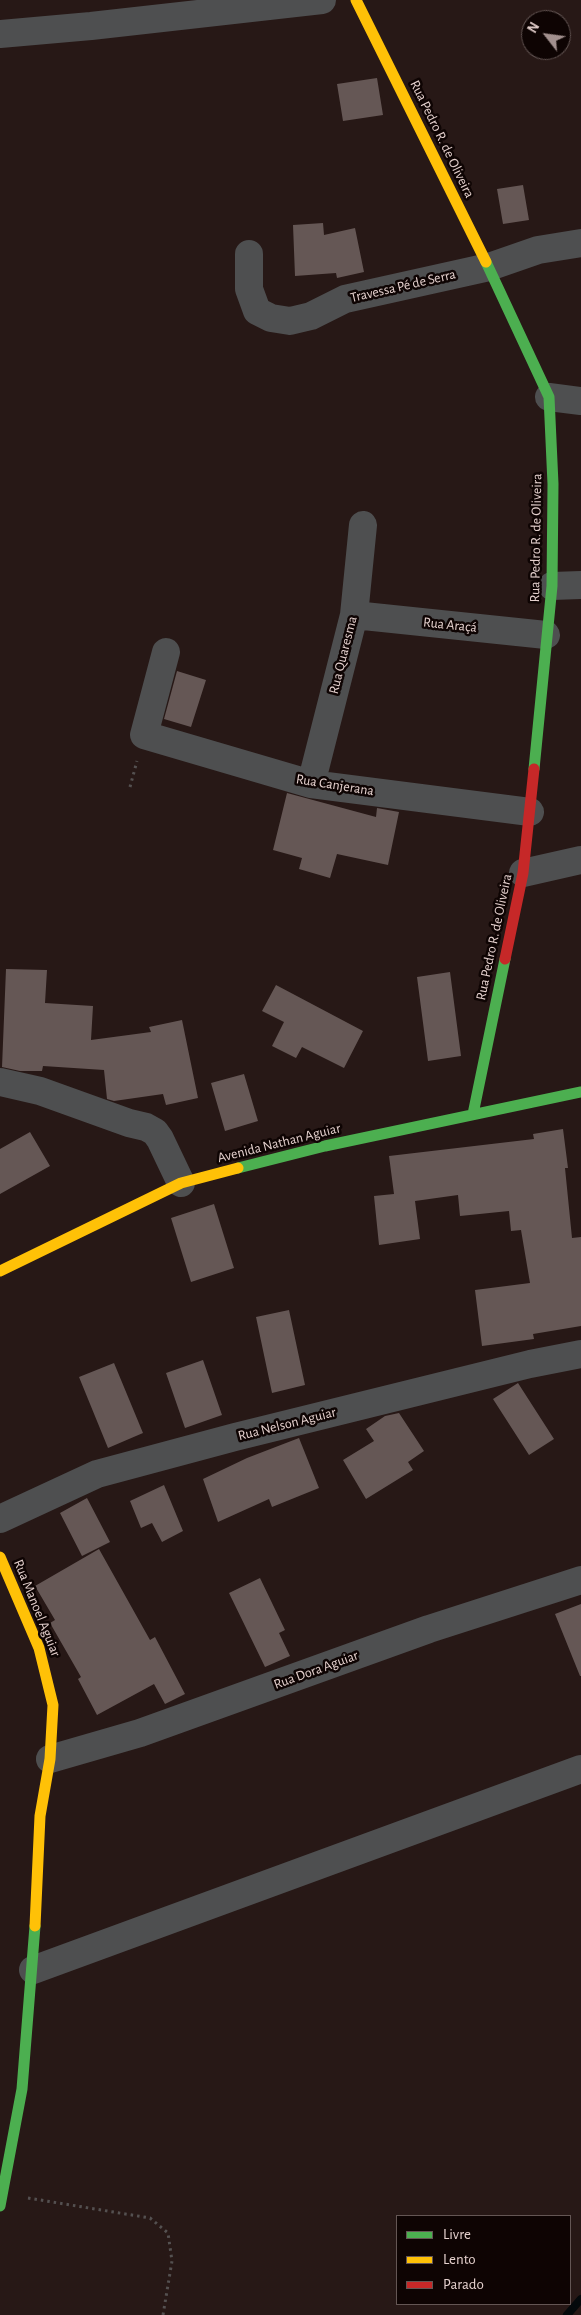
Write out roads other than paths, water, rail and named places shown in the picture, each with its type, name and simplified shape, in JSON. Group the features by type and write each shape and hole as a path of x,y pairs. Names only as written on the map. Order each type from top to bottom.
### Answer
{"street":[{"path":"0,34 91,26 322,0"},
{"name":"Rua Pedro R. de Oliveira","path":"356,0 489,267 549,396 553,484 552,586 530,812 523,873 473,1114"},
{"name":"Travessa Pé de Serra","path":"250,254 250,288 257,311 271,318 290,321 311,316 345,299 489,267 538,250 581,243"},
{"path":"549,396 581,401"},
{"name":"Rua Quaresma","path":"310,784 354,615 364,525"},
{"path":"552,586 581,585"},
{"name":"Rua Araçá","path":"354,615 546,635"},
{"name":"Rua Canjerana","path":"166,652 144,734 310,784 530,812"},
{"path":"523,873 581,860"},
{"path":"0,1082 40,1092 146,1127 155,1132 181,1183"},
{"name":"Avenida Nathan Aguiar","path":"0,1271 181,1183 325,1146 581,1092"},
{"name":"Rua Nelson Aguiar","path":"0,1519 97,1474 254,1432 581,1354"},
{"name":"Rua Manoel Aguiar","path":"0,1556 40,1648 53,1705 50,1759 40,1816 33,1970 22,2089 0,2206"},
{"name":"Rua Dora Aguiar","path":"50,1759 140,1733 429,1629 581,1580"},
{"path":"33,1970 581,1769"}],"waterway":[{"path":"567,2315 581,2299"}]}
